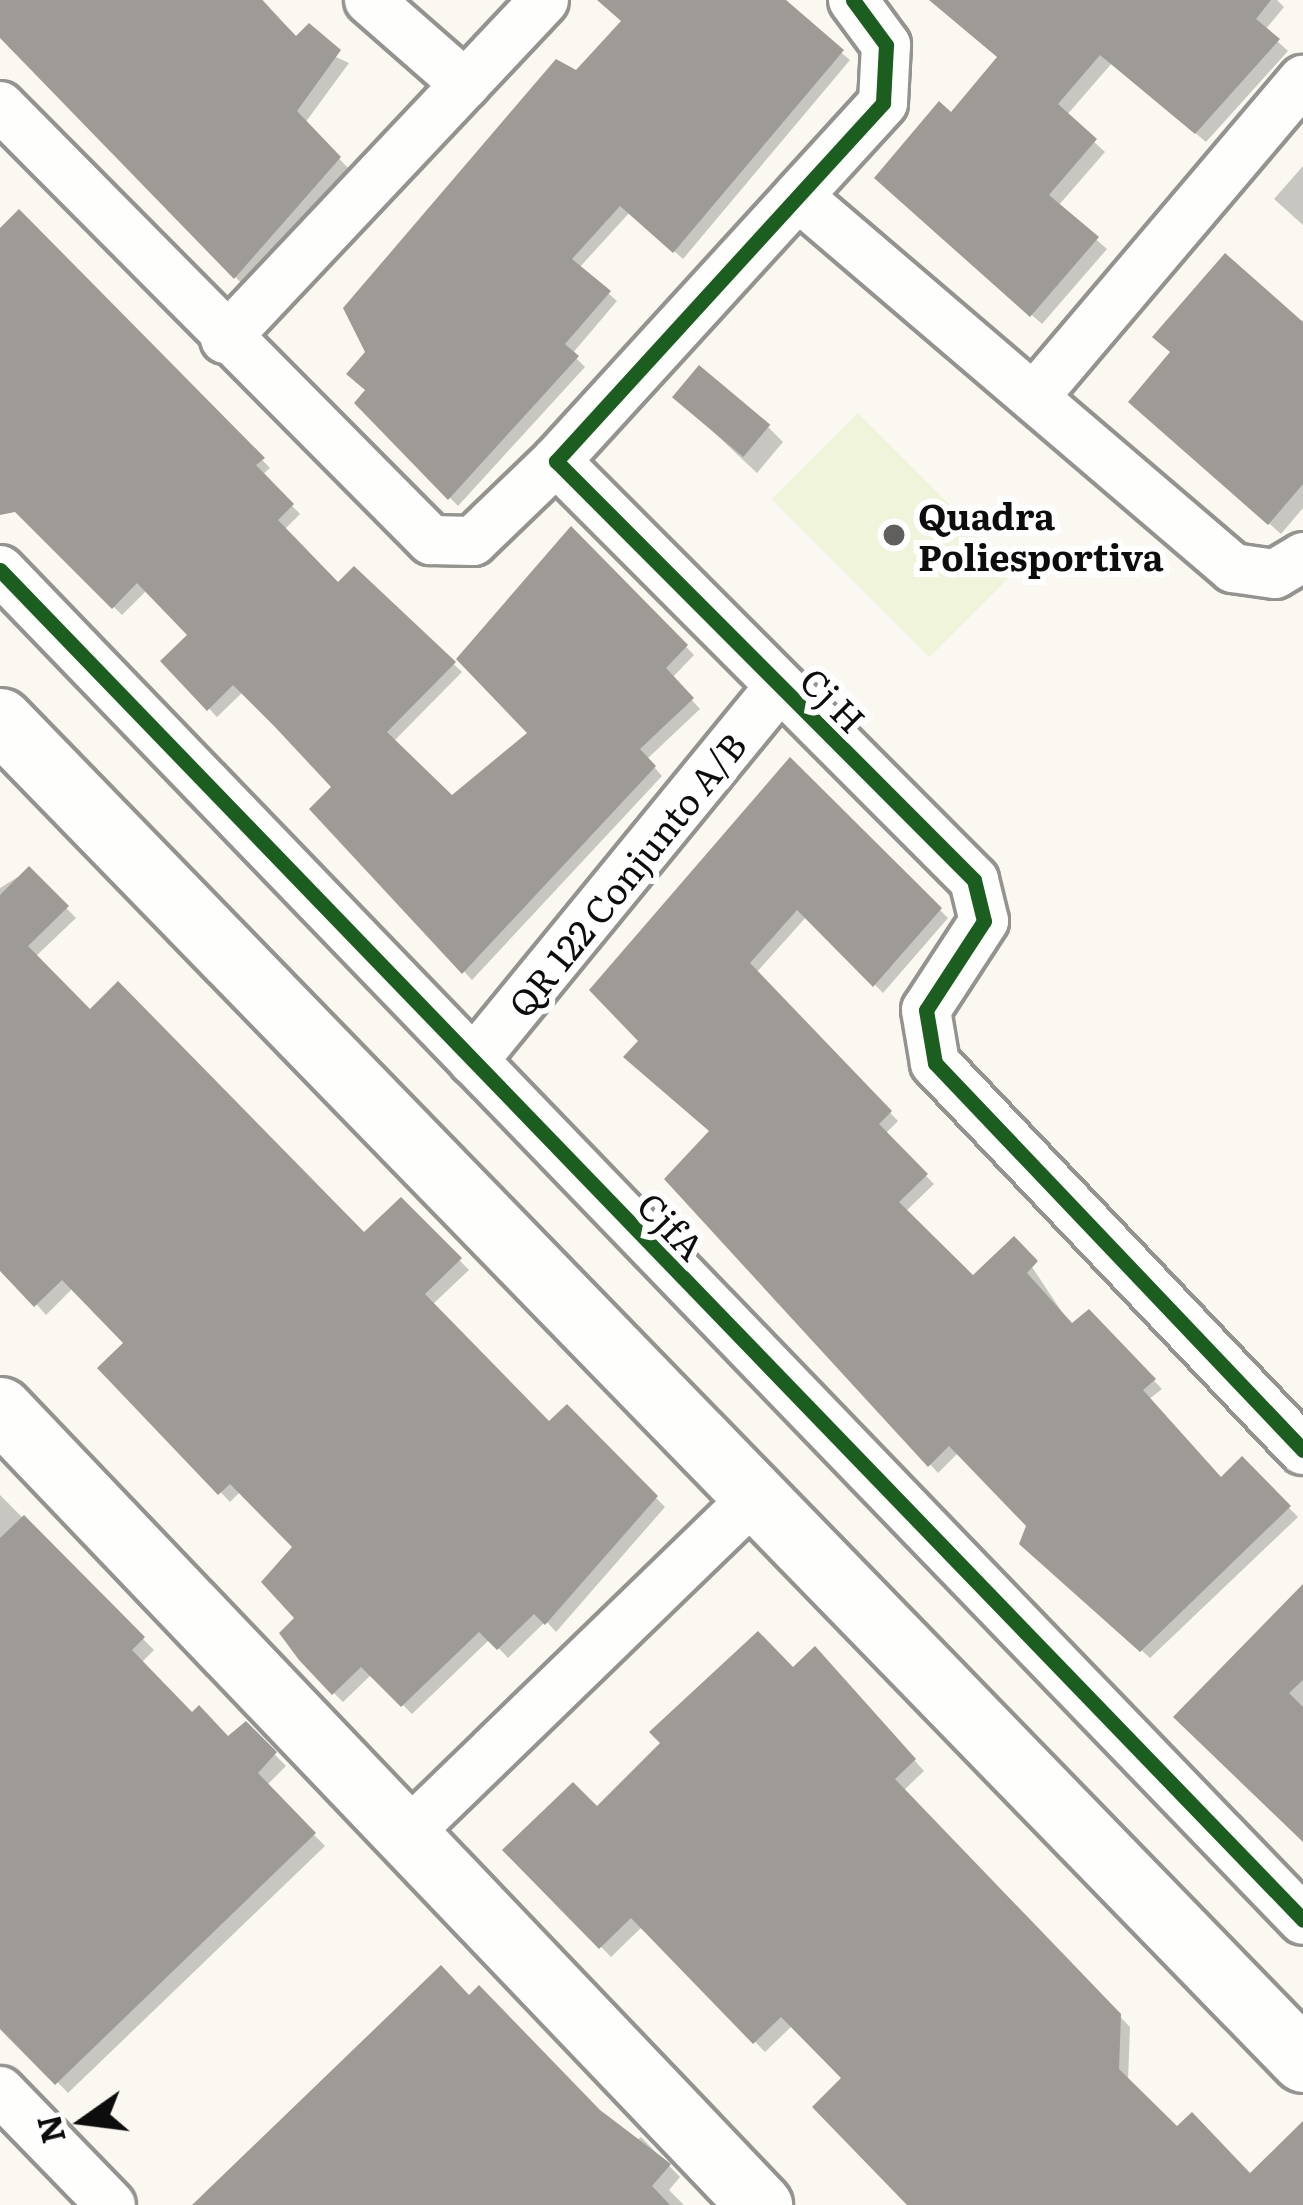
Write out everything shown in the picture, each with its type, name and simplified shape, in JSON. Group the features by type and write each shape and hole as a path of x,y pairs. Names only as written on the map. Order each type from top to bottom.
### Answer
{"street":[{"path":"369,0 465,84"},
{"path":"224,340 544,0"},
{"path":"8,132 442,546 473,541 556,461 800,198 890,81 886,44 853,0"},
{"path":"1034,397 1303,80"},
{"path":"800,198 1233,568 1275,574 1303,557"},
{"name":"Cj H","path":"556,461 984,896 983,921 926,1010 935,1063 1303,1450"},
{"name":"CjfA","path":"0,570 1303,1920"},
{"name":"QR 122 Conjunto A/B","path":"472,1061 779,687"},
{"path":"0,720 751,1500 1303,2060"},
{"path":"0,1409 409,1832 760,2205"},
{"path":"409,1832 751,1500"},
{"path":"0,2091 111,2205"}],"green space":[{"name":"Quadra Poliesportiva","path":"858,413 1016,571 929,657 772,499"}],"building":[{"path":"0,0 262,0 296,36 309,23 341,50 297,111 341,157 234,279 0,38"},
{"path":"597,0 786,0 844,50 673,253 620,206 572,259 611,291 565,344 579,356 448,500 354,403 365,390 346,374 365,352 343,308 556,59 576,70 621,21"},
{"path":"929,0 1271,0 1256,19 1280,39 1195,134 1100,55 1058,104 1097,139 1049,195 1099,237 1030,317 874,178 939,101 951,112 997,57"},
{"path":"19,209 265,458 256,465 294,504 278,520 338,582 354,566 456,662 387,732 452,795 527,733 456,659 571,526 688,645 666,668 694,698 640,749 656,766 462,974 309,809 331,787 275,727 233,685 207,711 160,661 187,635 137,583 112,609 15,512 0,515 0,228"},
{"path":"1225,253 1303,322 1303,484 1268,525 1128,402 1170,352 1152,337"},
{"path":"699,365 770,425 743,457 672,397"},
{"path":"790,757 942,908 873,987 797,910 750,963 892,1111 879,1124 928,1174 899,1202 973,1275 1014,1236 1038,1261 1027,1273 1072,1323 1089,1309 1156,1379 1143,1390 1221,1477 1242,1456 1291,1506 1140,1652 1019,1544 1026,1526 949,1446 928,1467 664,1179 709,1131 623,1057 638,1041 589,990"},
{"path":"29,866 69,906 28,946 90,1009 118,981 364,1232 401,1197 462,1258 425,1294 549,1421 567,1404 658,1496 545,1625 534,1614 497,1650 479,1632 401,1707 361,1667 332,1695 299,1660 279,1633 294,1618 261,1582 292,1547 230,1484 218,1495 97,1368 123,1343 62,1280 34,1307 0,1271 0,895"},
{"path":"24,1515 145,1637 132,1650 192,1712 199,1705 228,1736 246,1721 277,1752 258,1773 316,1833 55,2085 0,2029 0,1538"},
{"path":"1303,1584 1303,1680 1289,1693 1303,1707 1303,1842 1173,1717"},
{"path":"758,1631 793,1667 815,1646 916,1759 895,1779 1121,2014 1119,2069 1177,2126 1192,2112 1250,2173 1303,2121 1303,2205 907,2205 812,2107 841,2078 781,2017 753,2044 631,1918 599,1949 502,1850 573,1782 597,1806 660,1743 649,1732"},
{"path":"441,1965 469,1995 479,1985 600,2110 671,2164 652,2186 670,2205 192,2205"}],"cycle path":[{"path":"853,0 886,45 883,103 556,461 974,880 984,921 926,1010 935,1063 1303,1450"},
{"path":"0,570 1303,1920"}],"place":[{"name":"Quadra Poliesportiva","path":"894,535"}]}
